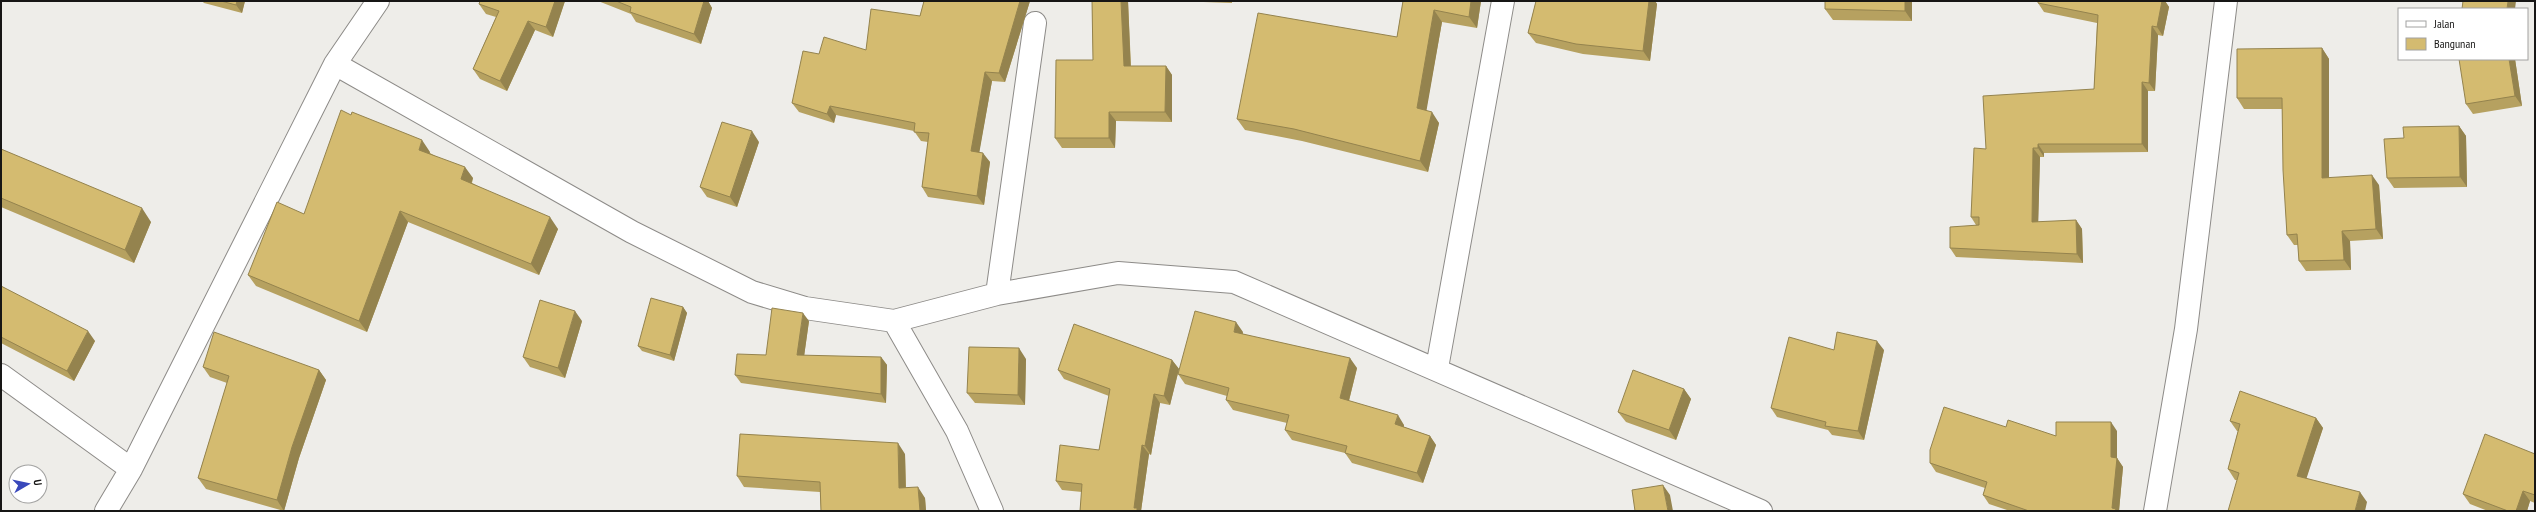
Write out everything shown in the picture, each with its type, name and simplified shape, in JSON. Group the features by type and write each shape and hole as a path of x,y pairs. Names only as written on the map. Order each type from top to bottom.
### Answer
{"street":[{"path":"106,511 131,469 335,64 378,1"},
{"path":"1437,368 1502,1"},
{"path":"2156,511 2186,328 2226,1"},
{"path":"997,294 1035,23"},
{"path":"335,64 632,232 752,292 805,308 894,320 997,294 1118,273 1234,282 1437,368 1761,511"},
{"path":"894,320 957,431 992,511"},
{"path":"1,375 131,469"}],"building":[{"path":"221,1 237,1 236,5"},
{"path":"480,1 555,1 546,27 528,21 500,81 473,69 499,11 479,4"},
{"path":"616,1 704,1 694,34 630,12 631,7"},
{"path":"924,1 1020,1 999,73 985,72 971,151 983,153 977,196 922,187 929,133 914,132 915,123 830,106 827,114 792,103 803,51 819,54 824,37 866,50 871,9 920,16"},
{"path":"1092,1 1121,1 1124,66 1166,66 1165,112 1109,112 1109,138 1055,138 1056,60 1093,60"},
{"path":"1403,1 1471,1 1469,17 1434,10 1417,108 1432,112 1420,161 1294,129 1237,119 1258,13 1397,37"},
{"path":"1536,1 1649,1 1643,51 1576,44 1528,33"},
{"path":"1825,1 1905,1 1905,11 1825,9"},
{"path":"2038,1 2162,1 2157,27 2152,26 2149,83 2142,82 2142,144 2038,144 2038,148 2033,148 2032,222 2076,220 2077,254 1950,248 1950,227 1979,225 1979,217 1971,217 1974,148 1986,149 1983,96 2094,89 2098,15 2038,3"},
{"path":"2463,1 2508,1 2507,8 2462,8"},
{"path":"2322,48 2322,178 2372,175 2376,229 2342,231 2344,260 2299,261 2297,234 2287,235 2283,170 2282,98 2237,98 2237,49"},
{"path":"2459,60 2509,60 2515,96 2466,104"},
{"path":"341,110 351,115 352,112 422,140 419,150 465,167 461,179 550,217 531,264 400,211 359,321 248,275 277,202 304,214"},
{"path":"722,122 752,131 730,197 700,187"},
{"path":"2459,126 2460,177 2387,178 2384,139 2404,138 2403,127"},
{"path":"1,149 142,208 125,250 1,198"},
{"path":"1,286 88,331 67,371 1,337"},
{"path":"651,298 683,307 670,355 638,346"},
{"path":"540,300 575,311 558,368 523,357"},
{"path":"772,308 803,313 797,355 881,357 881,394 735,375 737,354 766,355"},
{"path":"1195,311 1236,322 1234,332 1350,358 1340,398 1398,415 1395,424 1430,436 1417,473 1345,453 1347,446 1285,430 1289,415 1226,400 1229,388 1178,374"},
{"path":"1074,324 1172,360 1164,396 1154,394 1145,446 1142,445 1134,508 1137,508 1137,511 1080,511 1082,484 1056,481 1060,445 1099,450 1110,389 1058,370"},
{"path":"214,332 319,370 292,447 277,500 198,478 229,376 203,367"},
{"path":"1837,332 1877,341 1858,431 1825,426 1826,422 1771,408 1789,337 1834,350"},
{"path":"969,347 1019,348 1018,395 967,393"},
{"path":"1633,370 1684,389 1669,430 1618,412"},
{"path":"2240,391 2316,418 2297,476 2360,492 2355,511 2228,511 2239,473 2228,469 2240,424 2230,421"},
{"path":"1944,407 2006,427 2008,420 2056,436 2056,422 2111,422 2111,457 2117,458 2112,508 2116,509 2115,511 2029,511 1983,495 1987,482 1930,463 1930,450"},
{"path":"740,434 898,443 899,488 918,487 920,511 821,511 820,482 737,476"},
{"path":"2485,434 2535,454 2535,495 2523,491 2516,511 2508,511 2463,494"},
{"path":"1663,485 1668,511 1635,511 1632,490"}]}
